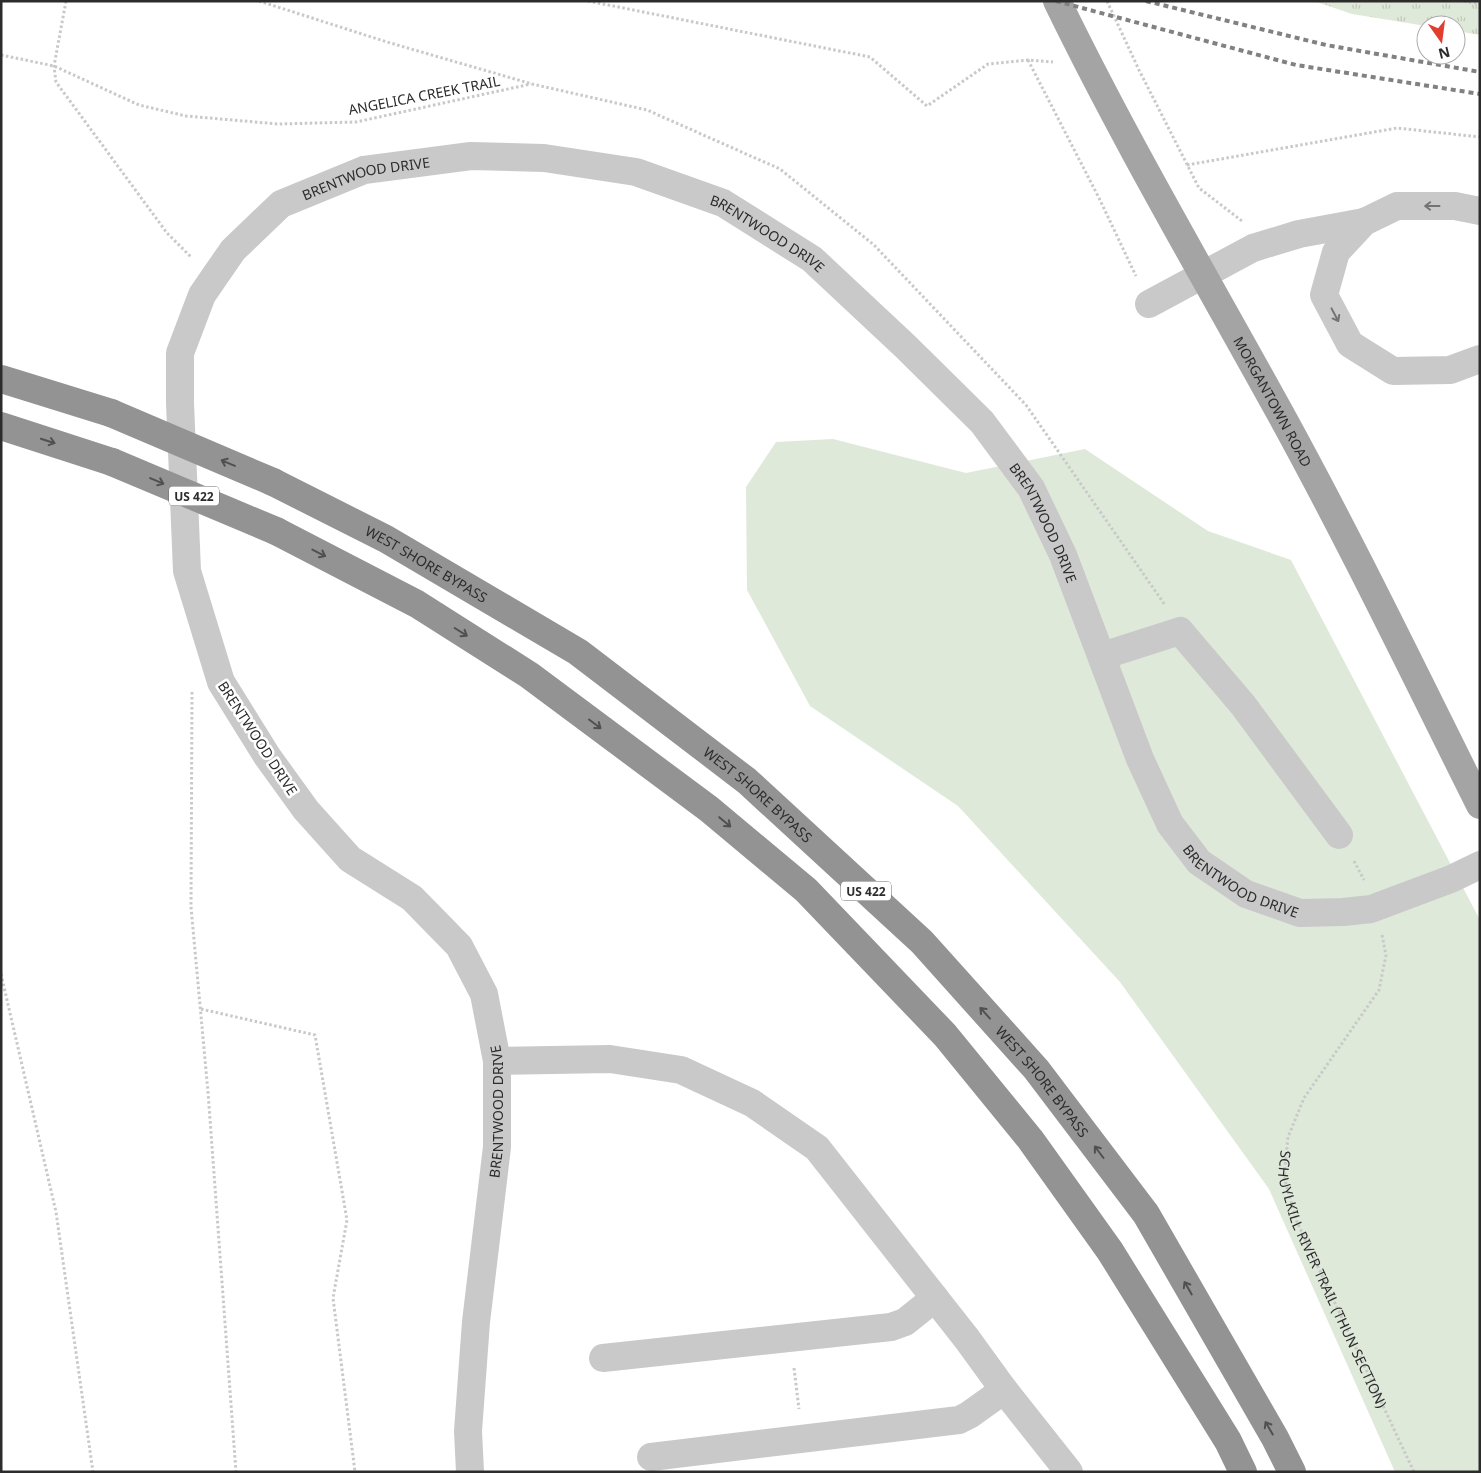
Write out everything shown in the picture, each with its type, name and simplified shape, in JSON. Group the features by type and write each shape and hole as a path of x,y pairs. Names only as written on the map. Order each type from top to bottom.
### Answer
{"highway":[{"name":"WEST SHORE BYPASS","path":"1,380 111,413 273,482 386,539 578,652 747,781 922,942 1036,1069 1146,1214 1275,1438 1292,1472"},
{"name":"US 422","path":"1,426 112,462 276,531 417,604 529,675 709,809 806,890 945,1036 1030,1139 1110,1251 1228,1441 1243,1472"}],"main road":[{"name":"MORGANTOWN ROAD","path":"1057,1 1088,66 1127,140 1337,520 1480,806"}],"street":[{"name":"BRENTWOOD DRIVE","path":"470,1472 468,1431 476,1322 497,1147 497,1061 484,994 459,946 412,898 350,859 306,810 267,756 221,682 187,571 180,403 180,353 202,295 215,276 233,250 282,204 364,170 471,156 544,158 636,172 723,203 812,259 905,346 982,422 1030,488 1063,555 1140,759 1170,824 1199,862 1246,894 1300,913 1343,912 1376,908 1451,880 1480,865"},
{"path":"1149,304 1254,248 1298,234 1364,222 1397,206 1455,206 1480,211"},
{"path":"1364,222 1336,252 1324,295 1350,344 1393,371 1450,370 1480,359"},
{"path":"1102,656 1180,631 1243,705 1339,834"},
{"path":"497,1061 610,1059 681,1070 752,1103 817,1148 1068,1472"},
{"path":"603,1358 890,1327 905,1322 935,1298"},
{"path":"652,1457 959,1420 1004,1390"}],"path":[{"path":"66,1 54,66 56,82 167,233 196,261 215,276"},
{"path":"588,1 870,57 926,106 988,64 1028,60 1088,66"},
{"path":"1107,1 1139,70 1199,188 1242,221 1254,248"},
{"path":"1464,1 1480,4"},
{"name":"ANGELICA CREEK TRAIL","path":"1,55 54,66 139,105 186,116 278,124 356,122 532,84"},
{"path":"1028,60 1099,198 1149,304"},
{"path":"1187,165 1397,128 1480,137"},
{"path":"217,670 191,681 191,907 201,1009 236,1472"},
{"name":"SCHUYLKILL RIVER TRAIL (THUN SECTION)","path":"1339,834 1360,871 1376,908 1386,955 1379,990 1304,1098 1288,1137 1284,1177 1297,1222 1414,1472"},
{"path":"1,974 56,1212 93,1472"},
{"path":"201,1009 315,1035 347,1220 333,1298 355,1472"},
{"path":"790,1338 802,1439"}],"green space":[{"path":"1314,1 1480,1 1480,35 1466,33 1466,15 1416,15 1416,24 1352,14"},
{"path":"833,439 966,473 1085,449 1208,531 1291,560 1480,920 1480,1472 1395,1472 1269,1189 1120,982 958,806 810,706 747,590 746,487 776,442"}],"railway":[{"path":"1056,1 1296,65 1480,94"},
{"path":"1146,1 1326,45 1480,72"}]}
